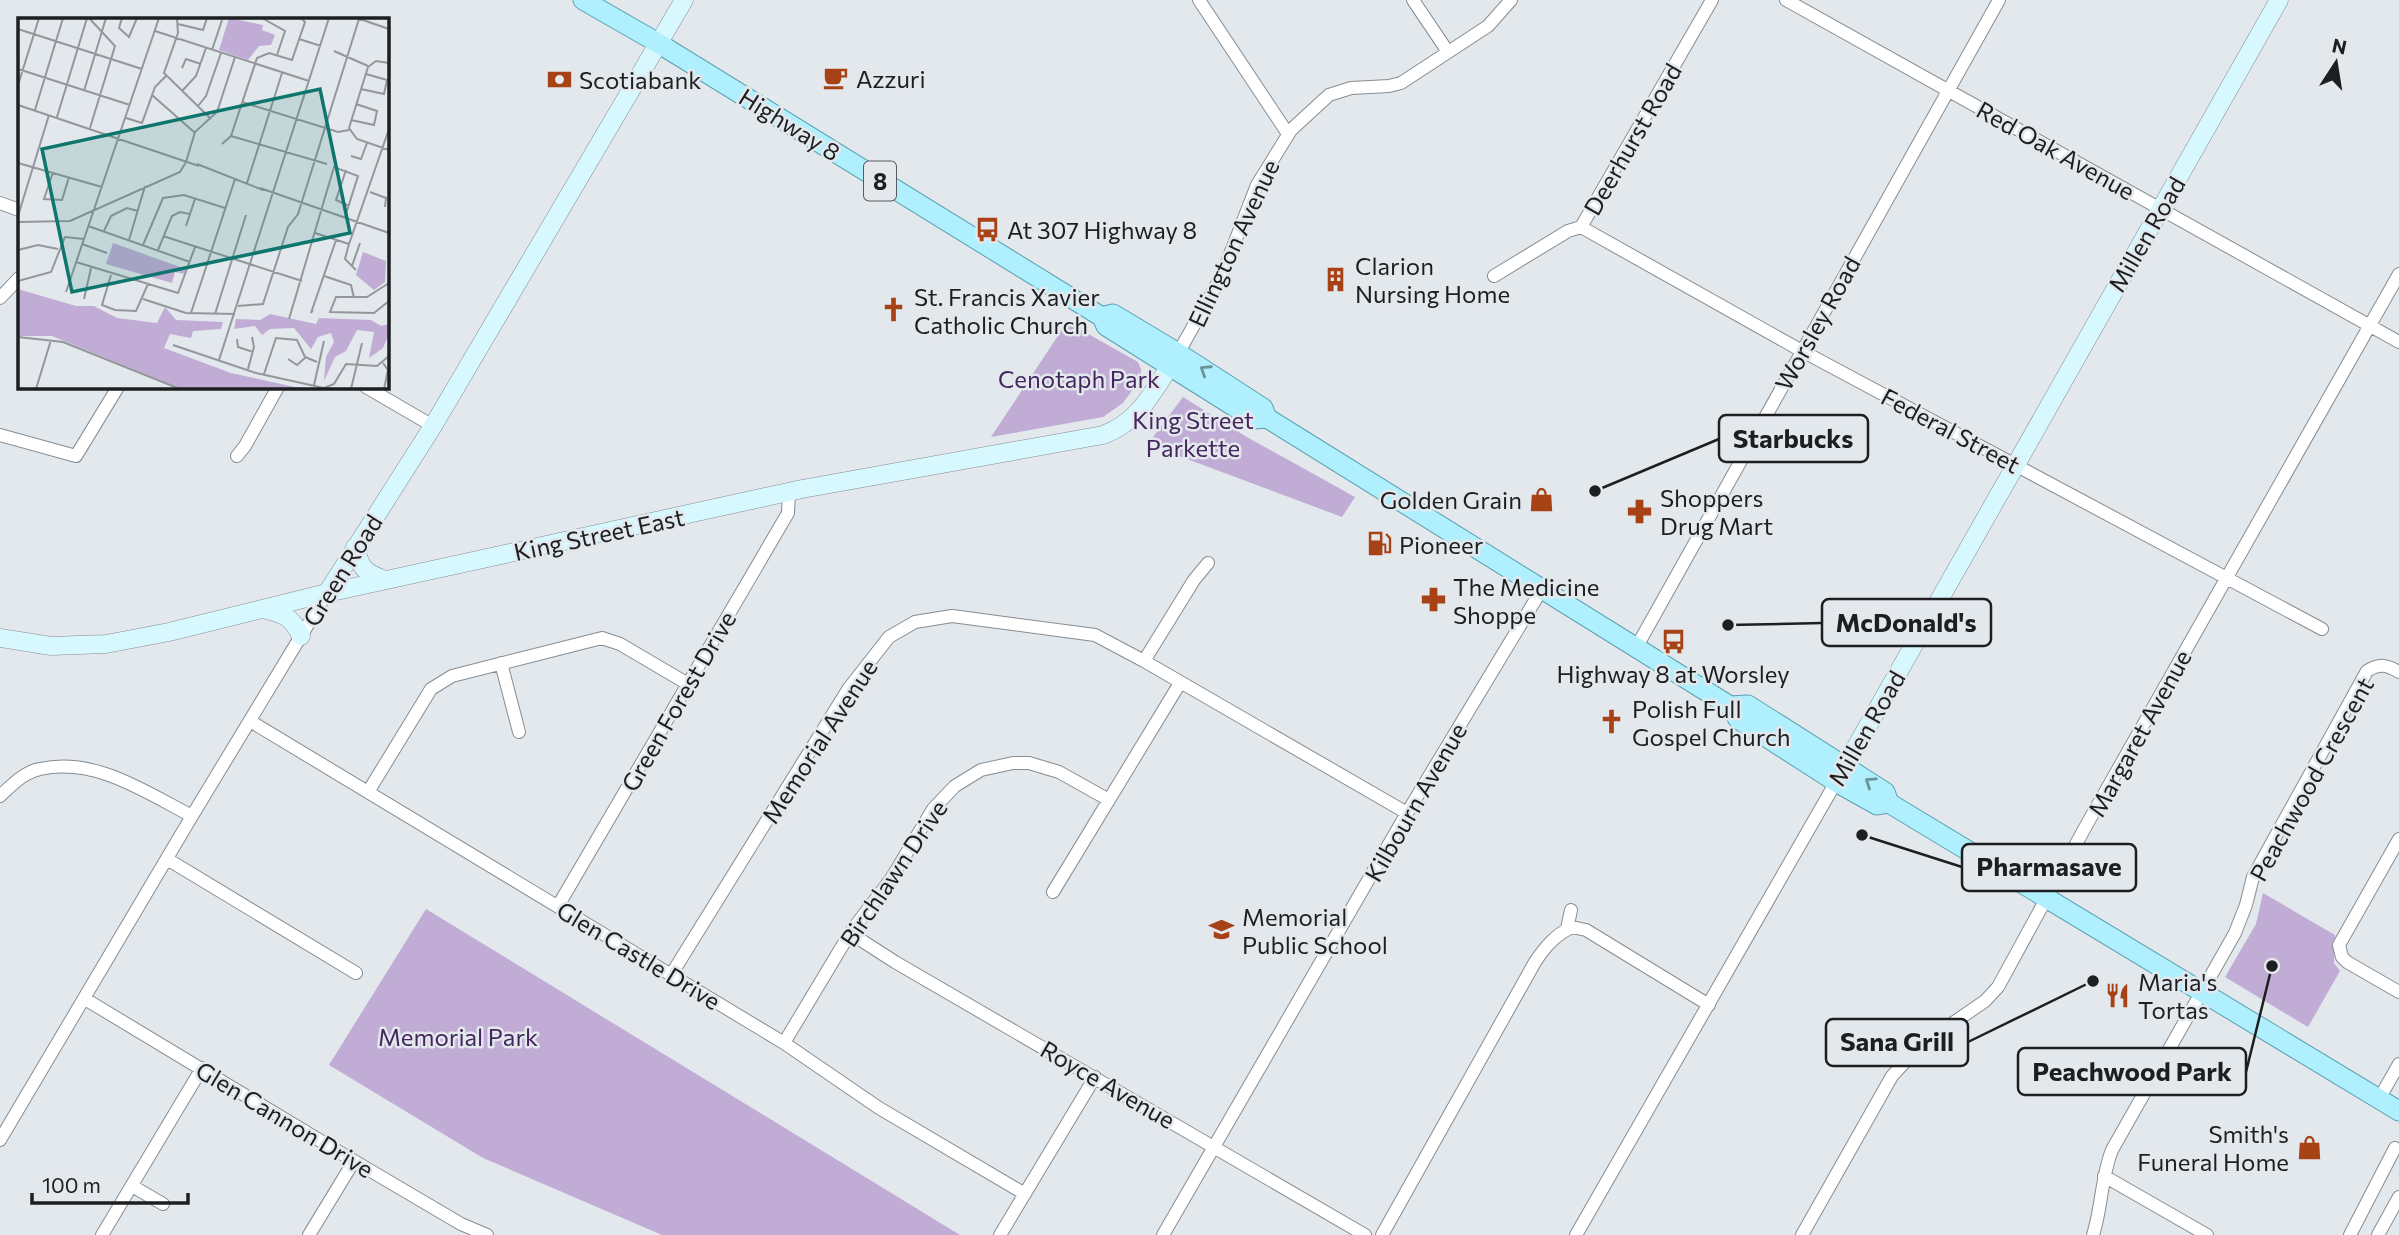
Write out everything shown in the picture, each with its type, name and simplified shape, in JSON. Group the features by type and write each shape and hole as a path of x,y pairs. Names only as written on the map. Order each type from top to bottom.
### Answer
{"main road":[{"name":"Highway 8","path":"583,0 658,43 1102,317 1106,327 1174,359 1254,419 1267,418 1730,706 1738,719 1840,774 1877,805 1889,803 2399,1111"}],"street":[{"name":"Green Road","path":"0,1140 327,593 433,426 684,0"},
{"path":"1199,0 1288,134"},
{"path":"1413,0 1448,52"},
{"name":"Ellington Avenue","path":"1174,359 1225,269 1257,185 1288,134 1329,95 1351,88 1401,83 1488,26 1511,0"},
{"name":"Deerhurst Road","path":"1494,276 1567,232 1581,227 1712,0"},
{"name":"Red Oak Avenue","path":"1786,0 2399,342"},
{"name":"Worsley Road","path":"1636,648 1999,0"},
{"name":"Millen Road","path":"1576,1235 2279,0"},
{"path":"0,203 18,210"},
{"name":"Federal Street","path":"1581,227 1802,351 2322,629"},
{"name":"Margaret Avenue","path":"1802,1235 1892,1076 1921,1045 1986,1001 1998,987 2399,274"},
{"path":"0,298 18,279"},
{"name":"King Street East","path":"0,638 51,646 106,644 169,632 385,580 789,493 1103,435 1121,428 1135,416 1174,359"},
{"path":"0,435 76,456 117,388"},
{"path":"237,456 246,446 277,388"},
{"path":"368,388 433,426"},
{"name":"Green Forest Drive","path":"558,906 788,513 789,493"},
{"path":"355,547 360,566 385,580"},
{"path":"1144,661 1194,580 1208,564"},
{"name":"Kilbourn Avenue","path":"1163,1235 1408,813 1542,589"},
{"path":"263,609 281,613 294,621 301,636"},
{"name":"Memorial Avenue","path":"671,975 849,688 889,636 915,622 952,616 1095,635 1408,813"},
{"path":"368,792 431,689 452,676 601,638 608,639 688,684"},
{"path":"501,663 519,732"},
{"name":"Peachwood Crescent","path":"2093,1235 2104,1176 2112,1150 2235,933 2253,877 2367,671 2377,665 2388,666 2399,672"},
{"path":"1053,892 1180,683"},
{"name":"Glen Castle Drive","path":"250,722 784,1042 879,1108 1025,1194"},
{"name":"Birchlawn Drive","path":"784,1042 850,933 891,879 943,796 981,770 1013,763 1059,772 1108,800"},
{"path":"0,796 19,778 39,769 84,767 113,776 192,816"},
{"path":"2399,839 2339,945 2342,957 2347,962 2399,992"},
{"path":"167,859 356,974"},
{"path":"1567,929 1572,910"},
{"path":"1382,1235 1535,962 1545,947 1567,929 1572,927 1586,930 1709,1005"},
{"name":"Royce Avenue","path":"850,933 895,962 1365,1235"},
{"name":"Glen Cannon Drive","path":"85,999 461,1224 487,1235"},
{"path":"2379,1099 2399,1065"},
{"path":"102,1235 202,1068"},
{"path":"1000,1235 1095,1077"},
{"path":"2350,1235 2395,1147"},
{"path":"309,1235 354,1161"},
{"path":"2104,1176 2207,1235"},
{"path":"132,1185 163,1204"},
{"path":"2378,1235 2399,1197"}],"green space":[{"name":"Cenotaph Park","path":"1067,322 1138,362 1141,378 1123,403 1103,417 991,437"},
{"name":"King Street Parkette","path":"1183,397 1245,436 1355,497 1342,517 1163,450 1153,437"},
{"path":"2263,893 2335,935 2334,963 2340,971 2308,1027 2225,977 2256,924"},
{"name":"Memorial Park","path":"426,909 960,1235 662,1235 483,1158 329,1065"}],"place":[{"name":"Azzuri","path":"836,78"},
{"name":"Scotiabank","path":"559,79"},
{"name":"At 307 Highway 8","path":"987,229"},
{"name":"Clarion Nursing Home","path":"1335,279"},
{"name":"St. Francis Xavier Catholic Church","path":"894,310"},
{"name":"Starbucks","path":"1595,491"},
{"name":"Golden Grain","path":"1542,499"},
{"name":"Shoppers Drug Mart","path":"1640,511"},
{"name":"Pioneer","path":"1379,544"},
{"name":"The Medicine Shoppe","path":"1433,600"},
{"name":"McDonald's","path":"1728,625"},
{"name":"Highway 8 at Worsley","path":"1673,642"},
{"name":"Polish Full Gospel Church","path":"1612,722"},
{"name":"Pharmasave","path":"1862,835"},
{"name":"Memorial Public School","path":"1222,930"},
{"name":"Peachwood Park","path":"2272,966"},
{"name":"Sana Grill","path":"2093,981"},
{"name":"Maria's Tortas","path":"2118,995"},
{"name":"Smith's Funeral Home","path":"2309,1147"}]}
